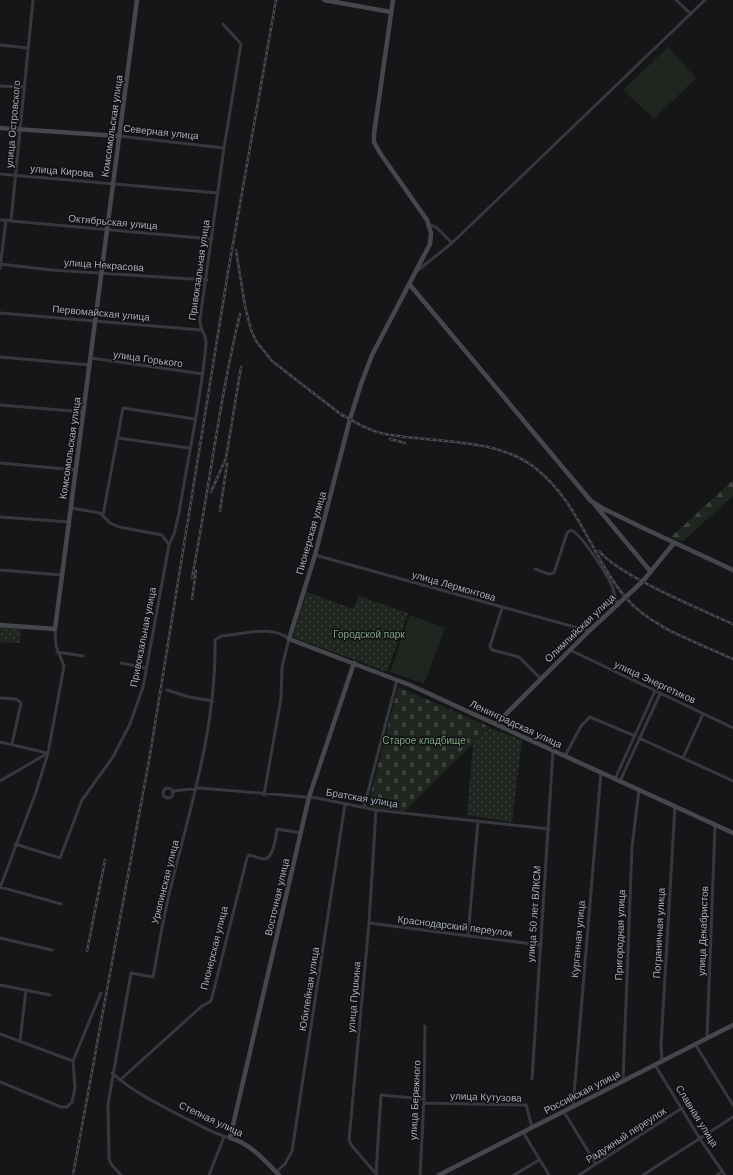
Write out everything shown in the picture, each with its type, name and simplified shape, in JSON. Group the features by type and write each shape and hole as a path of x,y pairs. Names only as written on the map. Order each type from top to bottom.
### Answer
{"street":[{"name":"улица Островского","path":"11,221 17,175 33,0"},
{"name":"Комсомольская улица","path":"0,888 15,844 36,792 48,753 64,666 61,657 57,652 55,629 137,0"},
{"path":"324,0 391,12"},
{"path":"393,0 375,121 374,142 429,224 437,228 452,243"},
{"path":"676,0 691,14"},
{"path":"417,271 452,243 705,0"},
{"name":"Привокзальная улица","path":"15,844 60,858 82,800 109,764 130,724 143,687 169,545 174,534 179,513 207,342 206,336 199,325 207,280 224,148 241,44 223,24"},
{"path":"0,45 28,48"},
{"path":"0,86 24,87"},
{"name":"Северная улица","path":"0,128 119,136 224,148"},
{"name":"улица Кирова","path":"0,174 218,193"},
{"path":"0,220 11,221"},
{"path":"0,265 6,220"},
{"name":"Октябрьская улица","path":"11,221 212,239"},
{"name":"Пионерская улица","path":"264,795 281,698 282,667 314,555 350,419 372,355 410,286 430,244 429,224"},
{"name":"улица Некрасова","path":"0,265 102,274 207,280"},
{"path":"410,286 651,572"},
{"name":"Первомайская улица","path":"0,313 201,330"},
{"path":"0,357 90,365"},
{"name":"улица Горького","path":"91,358 202,374"},
{"path":"0,405 84,412"},
{"path":"71,508 93,511 103,515 123,408 195,419"},
{"path":"118,438 189,448"},
{"path":"0,463 76,470"},
{"path":"591,501 602,508 674,543 733,570"},
{"name":"Привокзальная улица","path":"103,515 110,523 119,527 162,535 167,539 169,545"},
{"path":"0,517 69,522"},
{"path":"535,569 549,574 554,573 567,533 571,530 577,533 583,540 610,583 618,604"},
{"name":"Олимпийская улица","path":"496,724 589,631 651,572 674,543"},
{"name":"улица Лермонтова","path":"314,555 589,631"},
{"path":"0,570 62,575"},
{"path":"502,608 490,646 492,650 519,657 541,679"},
{"path":"0,625 55,629"},
{"name":"Урюпинская улица","path":"121,1175 111,1164 109,1159 108,1104 112,1073 131,973 153,977 168,900 196,789 213,701 217,638 221,636 272,632 284,635 289,639"},
{"name":"Ленинградская улица","path":"289,639 397,680 733,833"},
{"name":"улица Энергетиков","path":"570,650 733,728"},
{"path":"57,652 83,656"},
{"path":"121,663 146,668"},
{"name":"Восточная улица","path":"230,1138 309,797 354,663"},
{"path":"364,807 397,680"},
{"path":"167,690 189,697 213,701"},
{"path":"614,779 656,691"},
{"path":"620,781 660,694"},
{"path":"0,698 16,699 21,703 12,744"},
{"path":"683,758 703,714"},
{"path":"565,756 581,726 590,717 634,736"},
{"path":"640,738 733,781"},
{"path":"0,742 48,753"},
{"name":"улица 50 лет ВЛКСМ","path":"532,1079 554,751"},
{"path":"0,781 48,753"},
{"name":"Курганная улица","path":"573,1107 601,772"},
{"name":"Братская улица","path":"173,791 196,789 309,797 376,810 548,829"},
{"name":"Пригородная улица","path":"623,1081 632,847 639,790"},
{"name":"Юбилейная улица","path":"277,1173 285,1164 292,1151 345,804"},
{"name":"Пограничная улица","path":"662,1061 661,1045 675,806"},
{"name":"улица Пушкина","path":"376,810 369,923 349,1140 376,1175"},
{"path":"468,936 478,821"},
{"name":"улица Декабристов","path":"706,1038 715,825"},
{"name":"Пионерская улица","path":"120,1080 202,1006 211,1001 247,858 249,856 265,859 269,857 272,853 277,829 301,833"},
{"path":"0,888 61,904"},
{"name":"Краснодарский переулок","path":"369,923 540,945"},
{"path":"0,938 52,950"},
{"path":"0,985 50,995"},
{"path":"20,1042 26,990"},
{"path":"0,1082 61,1107 67,1107 72,1102 75,1088 73,1061 101,992"},
{"name":"Российская улица","path":"439,1175 733,1025"},
{"name":"улица Бережного","path":"420,1175 424,1101 425,1026"},
{"path":"0,1034 73,1061"},
{"path":"695,1044 733,1105"},
{"name":"Славная улица","path":"655,1065 700,1138 725,1175"},
{"name":"Степная улица","path":"112,1073 120,1080 170,1110 224,1137 238,1140 255,1152 277,1173"},
{"name":"улица Кутузова","path":"376,1175 381,1095 424,1101 526,1105 532,1127"},
{"name":"Радужный переулок","path":"579,1175 682,1108"},
{"path":"564,1112 596,1164"},
{"path":"643,1175 733,1117"},
{"path":"524,1132 549,1175"},
{"path":"210,1175 224,1137"},
{"path":"514,1175 539,1160"},
{"path":"717,1175 723,1171"}],"green space":[{"path":"668,47 696,78 654,119 623,90"},
{"path":"733,480 733,496 682,542 671,537"},
{"name":"Городской парк","path":"307,592 353,609 359,596 408,613 387,672 293,637"},
{"path":"410,615 445,628 424,684 390,672"},
{"path":"0,626 21,628 20,643 0,642"},
{"name":"Старое кладбище","path":"398,687 490,727 405,811 374,808 368,805"},
{"path":"490,728 522,740 512,822 467,815 473,744"}],"railway":[{"path":"73,1175 150,755 228,272 276,0"},
{"path":"236,250 245,306 251,330 256,341 272,361 343,416"},
{"path":"192,578 220,413 240,314"},
{"path":"211,492 226,458 241,367"},
{"path":"339,413 379,433 482,446 501,450 518,457 534,467 549,480 562,496 584,530 614,582 626,598 637,609 676,634 733,659"},
{"path":"390,439 405,443"},
{"path":"220,511 227,464"},
{"path":"599,551 624,571 642,581 733,624"},
{"path":"192,599 196,571"},
{"path":"87,951 105,860"}]}
